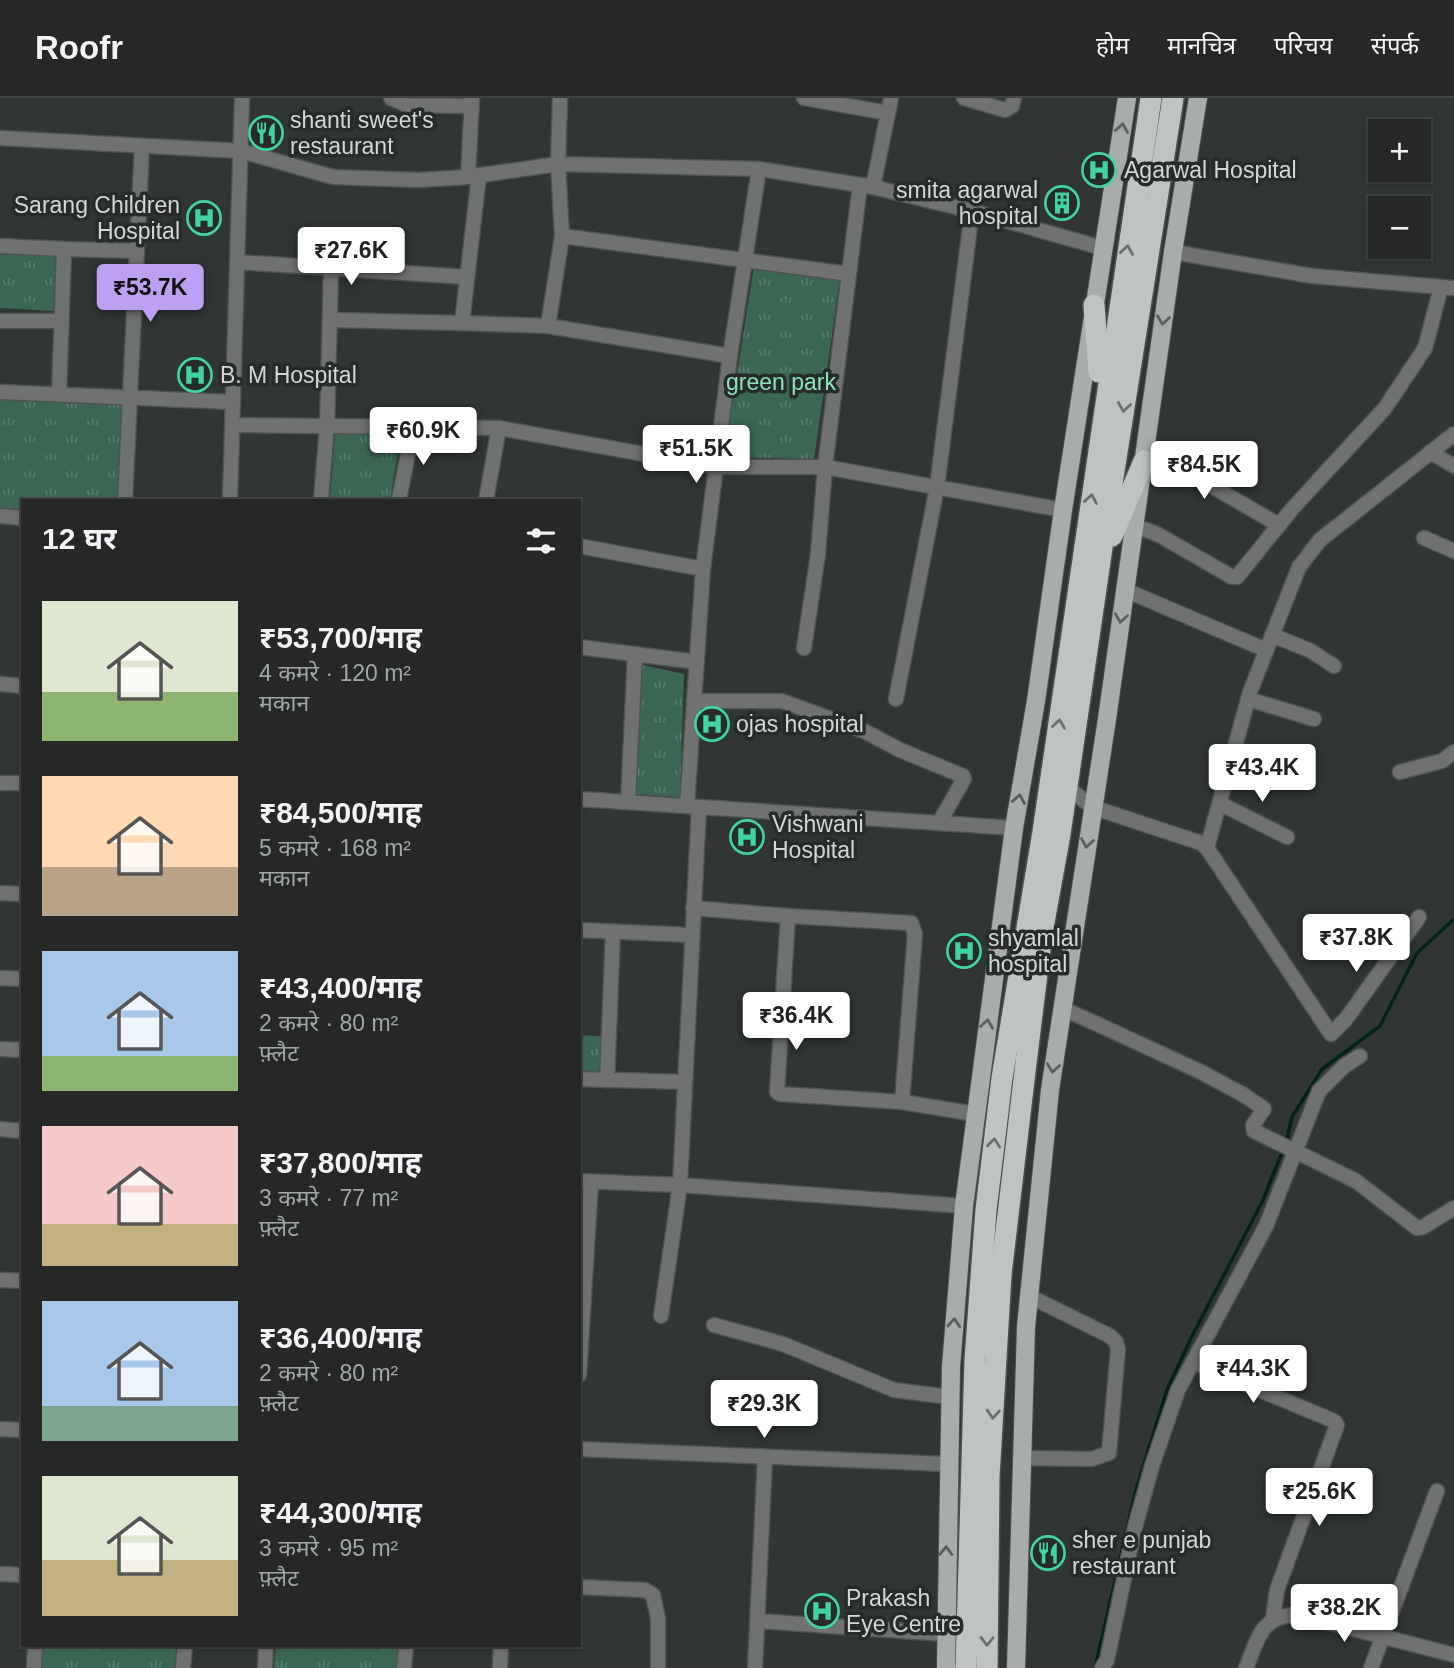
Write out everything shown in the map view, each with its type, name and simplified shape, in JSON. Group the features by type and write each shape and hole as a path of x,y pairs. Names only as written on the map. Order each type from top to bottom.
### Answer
{"highway":[{"path":"965,1668 975,1360 986,1210 1002,1078 1043,832 1151,98"},
{"path":"987,1668 989,1476 1001,1274 1042,933 1173,98"},
{"path":"1094,305 1101,430"},
{"path":"1099,567 1145,454"}],"main road":[{"path":"946,1668 947,1464 964,1206 1014,828 1036,701 1102,248 1127,98"},
{"path":"1016,1668 1026,1327 1050,1090 1198,98"}],"street":[{"path":"230,499 242,98"},
{"path":"391,98 407,105 471,102 474,176 462,323"},
{"path":"548,326 562,236 558,164 559,98"},
{"path":"804,98 889,105 867,186 849,274 825,467 818,554 804,648"},
{"path":"964,98 1004,110 1012,106 1014,98"},
{"path":"0,138 241,151 333,177 418,180 474,176 558,164 760,169 867,186 972,211 1102,248"},
{"path":"125,499 142,146"},
{"path":"661,1316 680,1185 691,1001 694,701 703,569 730,356 760,169"},
{"path":"896,699 937,488 972,211"},
{"path":"562,236 849,274"},
{"path":"0,246 136,251"},
{"path":"59,395 64,249"},
{"path":"1135,525 1159,535 1235,578 1385,408 1425,348 1447,288 1312,276 1173,253"},
{"path":"237,262 467,277"},
{"path":"321,499 327,426 331,268"},
{"path":"330,320 548,326 730,356"},
{"path":"0,321 61,321"},
{"path":"0,392 233,402"},
{"path":"233,425 499,428 716,467 825,467 1063,510"},
{"path":"399,499 412,427"},
{"path":"486,499 499,428"},
{"path":"1207,848 1248,699 1298,566 1312,549 1381,490 1454,433"},
{"path":"1430,452 1454,466"},
{"path":"1145,454 1279,525"},
{"path":"0,516 21,518"},
{"path":"1423,538 1454,551"},
{"path":"581,546 703,569"},
{"path":"1125,590 1266,650"},
{"path":"1272,635 1311,651 1334,666"},
{"path":"581,647 697,662"},
{"path":"628,802 635,654"},
{"path":"0,684 21,686"},
{"path":"1248,699 1314,719"},
{"path":"694,701 775,700 863,731 963,776 964,779 939,823"},
{"path":"1400,772 1442,761 1454,752"},
{"path":"0,783 21,783"},
{"path":"1067,786 1093,807 1201,843 1207,848 1331,1034 1346,1018 1419,917"},
{"path":"581,799 1014,828"},
{"path":"1221,804 1287,837"},
{"path":"0,893 21,894"},
{"path":"693,908 911,923 914,927 902,1102"},
{"path":"788,916 778,1092 902,1102 975,1114"},
{"path":"581,930 691,935"},
{"path":"607,1080 613,932"},
{"path":"0,978 21,979"},
{"path":"1062,1009 1199,1070 1244,1095 1264,1109 1253,1129 1356,1181 1417,1228 1454,1208"},
{"path":"0,1049 21,1050"},
{"path":"1102,1668 1107,1660 1134,1531 1152,1466 1178,1390 1266,1226 1285,1145 1319,1091 1344,1066 1360,1056"},
{"path":"581,1079 685,1082"},
{"path":"0,1129 21,1130"},
{"path":"581,1311 585,1182 680,1185 964,1206"},
{"path":"0,1280 21,1281"},
{"path":"1022,1458 1092,1460 1109,1453 1118,1349 1110,1336 1029,1296"},
{"path":"714,1325 783,1344 894,1390 950,1397"},
{"path":"1193,1362 1334,1421 1337,1425 1277,1590 1273,1618 1259,1637 1246,1668"},
{"path":"0,1429 21,1430"},
{"path":"581,1450 947,1464"},
{"path":"755,1668 765,1458"},
{"path":"1371,1668 1437,1491"},
{"path":"0,1574 21,1575"},
{"path":"581,1587 645,1590 653,1595 659,1618 658,1668"},
{"path":"1273,1618 1299,1615 1454,1655"},
{"path":"757,1621 946,1634"},
{"path":"34,1668 35,1647"},
{"path":"183,1668 185,1647"},
{"path":"265,1668 266,1647"},
{"path":"404,1668 406,1647"},
{"path":"500,1668 501,1647"}],"green space":[{"path":"0,251 59,254 54,311 0,308"},
{"name":"green park","path":"754,266 840,279 814,459 724,457"},
{"path":"0,398 123,403 119,499 21,499 21,513 0,511"},
{"path":"335,434 401,434 390,499 330,499"},
{"path":"638,664 684,674 680,797 634,794"},
{"path":"581,1035 609,1037 607,1080 581,1079"},
{"path":"35,1647 182,1647 182,1668 34,1668"},
{"path":"276,1647 401,1647 399,1668 274,1668"}],"waterway":[{"path":"1286,1143 1292,1117 1322,1069 1380,1026 1417,953 1454,919"},
{"path":"1095,1668 1136,1490 1167,1390 1262,1202 1283,1150"}],"place":[{"name":"shanti sweet's restaurant","path":"266,133"},
{"name":"Agarwal Hospital","path":"1099,170"},
{"name":"smita agarwal hospital","path":"1062,203"},
{"name":"Sarang Children Hospital","path":"204,218"},
{"name":"B. M Hospital","path":"195,375"},
{"name":"ojas hospital","path":"712,724"},
{"name":"Vishwani Hospital","path":"747,837"},
{"name":"shyamlal hospital","path":"964,951"},
{"name":"sher e punjab restaurant","path":"1048,1553"},
{"name":"Prakash Eye Centre","path":"822,1611"}]}
